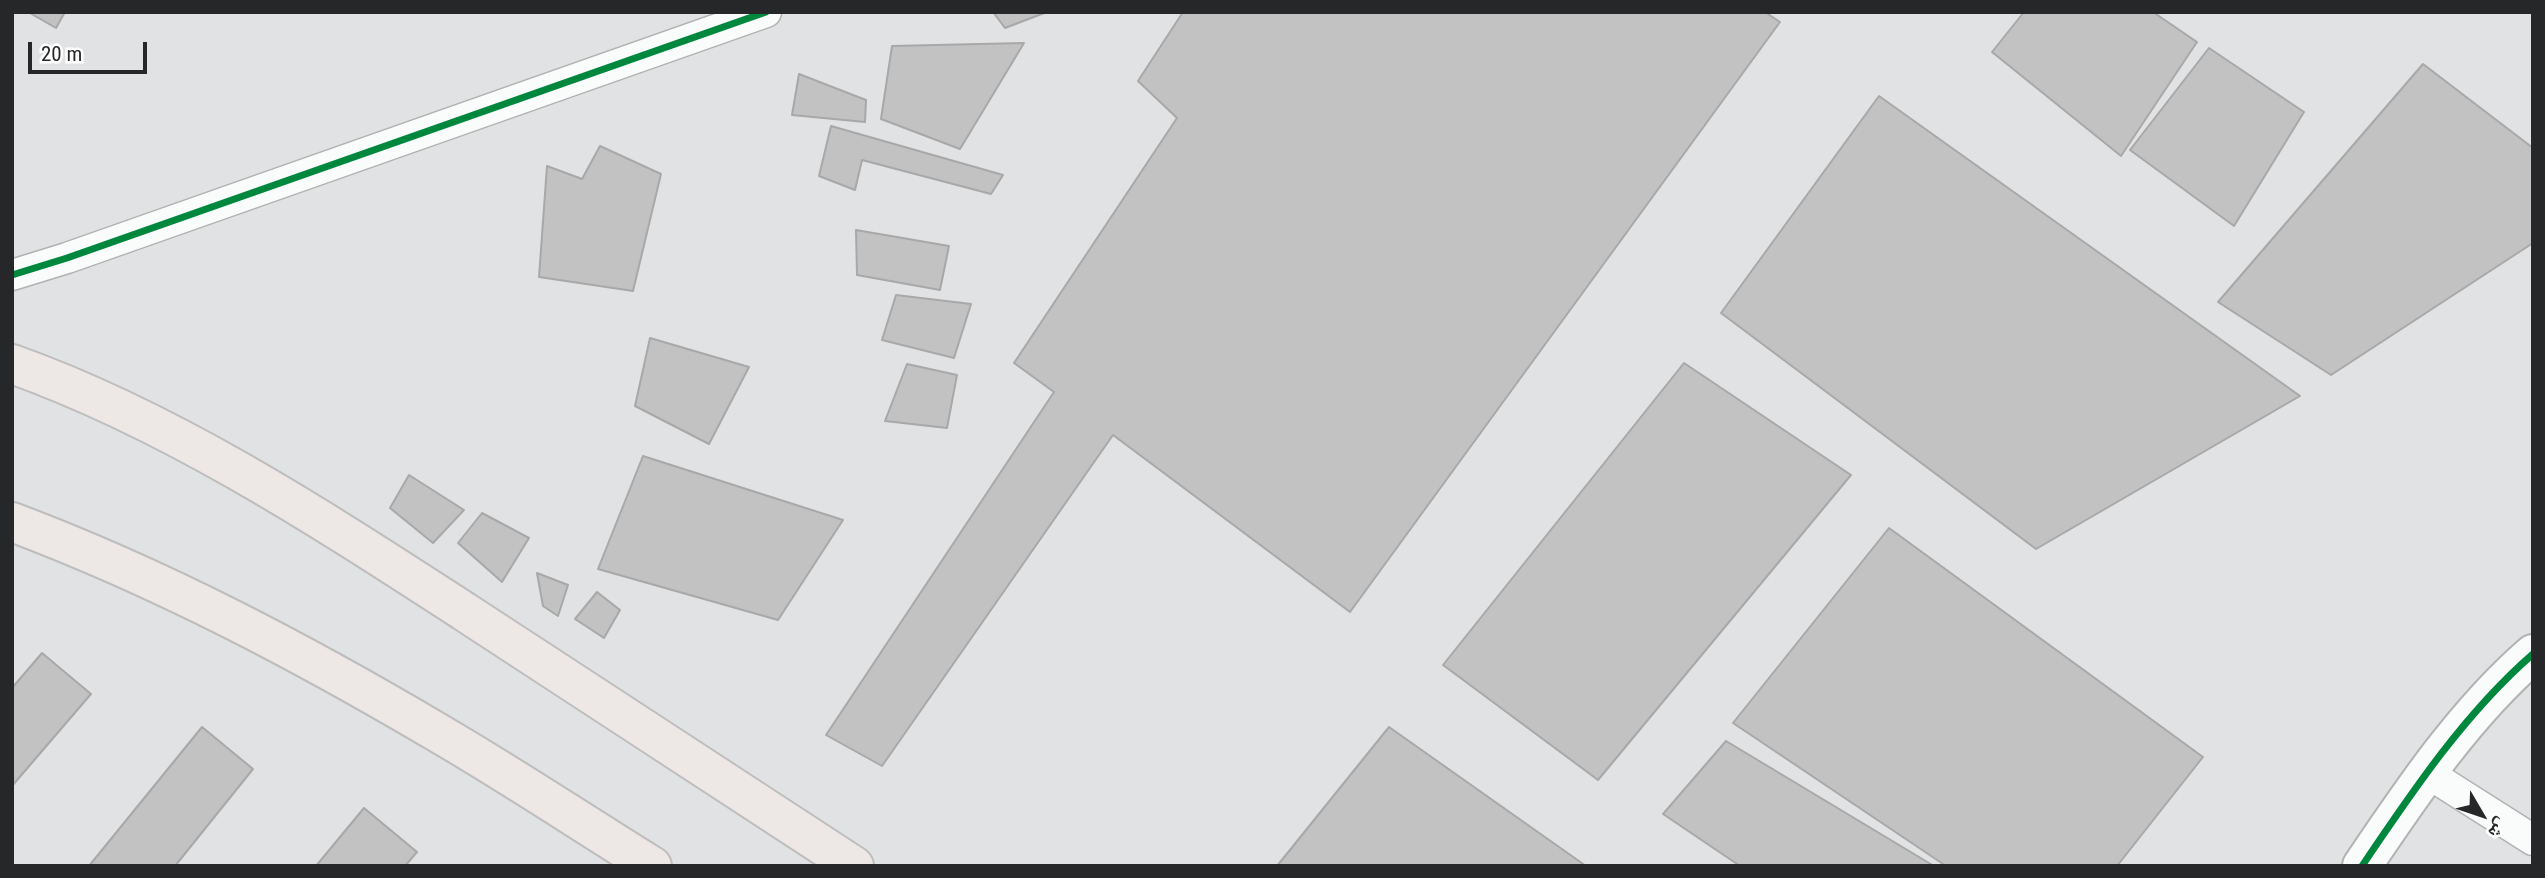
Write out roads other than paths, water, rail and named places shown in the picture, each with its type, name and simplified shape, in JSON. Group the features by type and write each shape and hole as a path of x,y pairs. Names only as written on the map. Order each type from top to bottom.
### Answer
{"main road":[{"path":"12,364 50,377 122,410 218,460 385,561 854,866"},
{"path":"12,522 163,585 305,657 441,734 652,866"}],"street":[{"path":"12,275 766,12"},
{"path":"2362,866 2426,772 2512,672 2533,654"},
{"path":"2426,772 2533,840"},
{"path":"589,827 622,866"}]}
